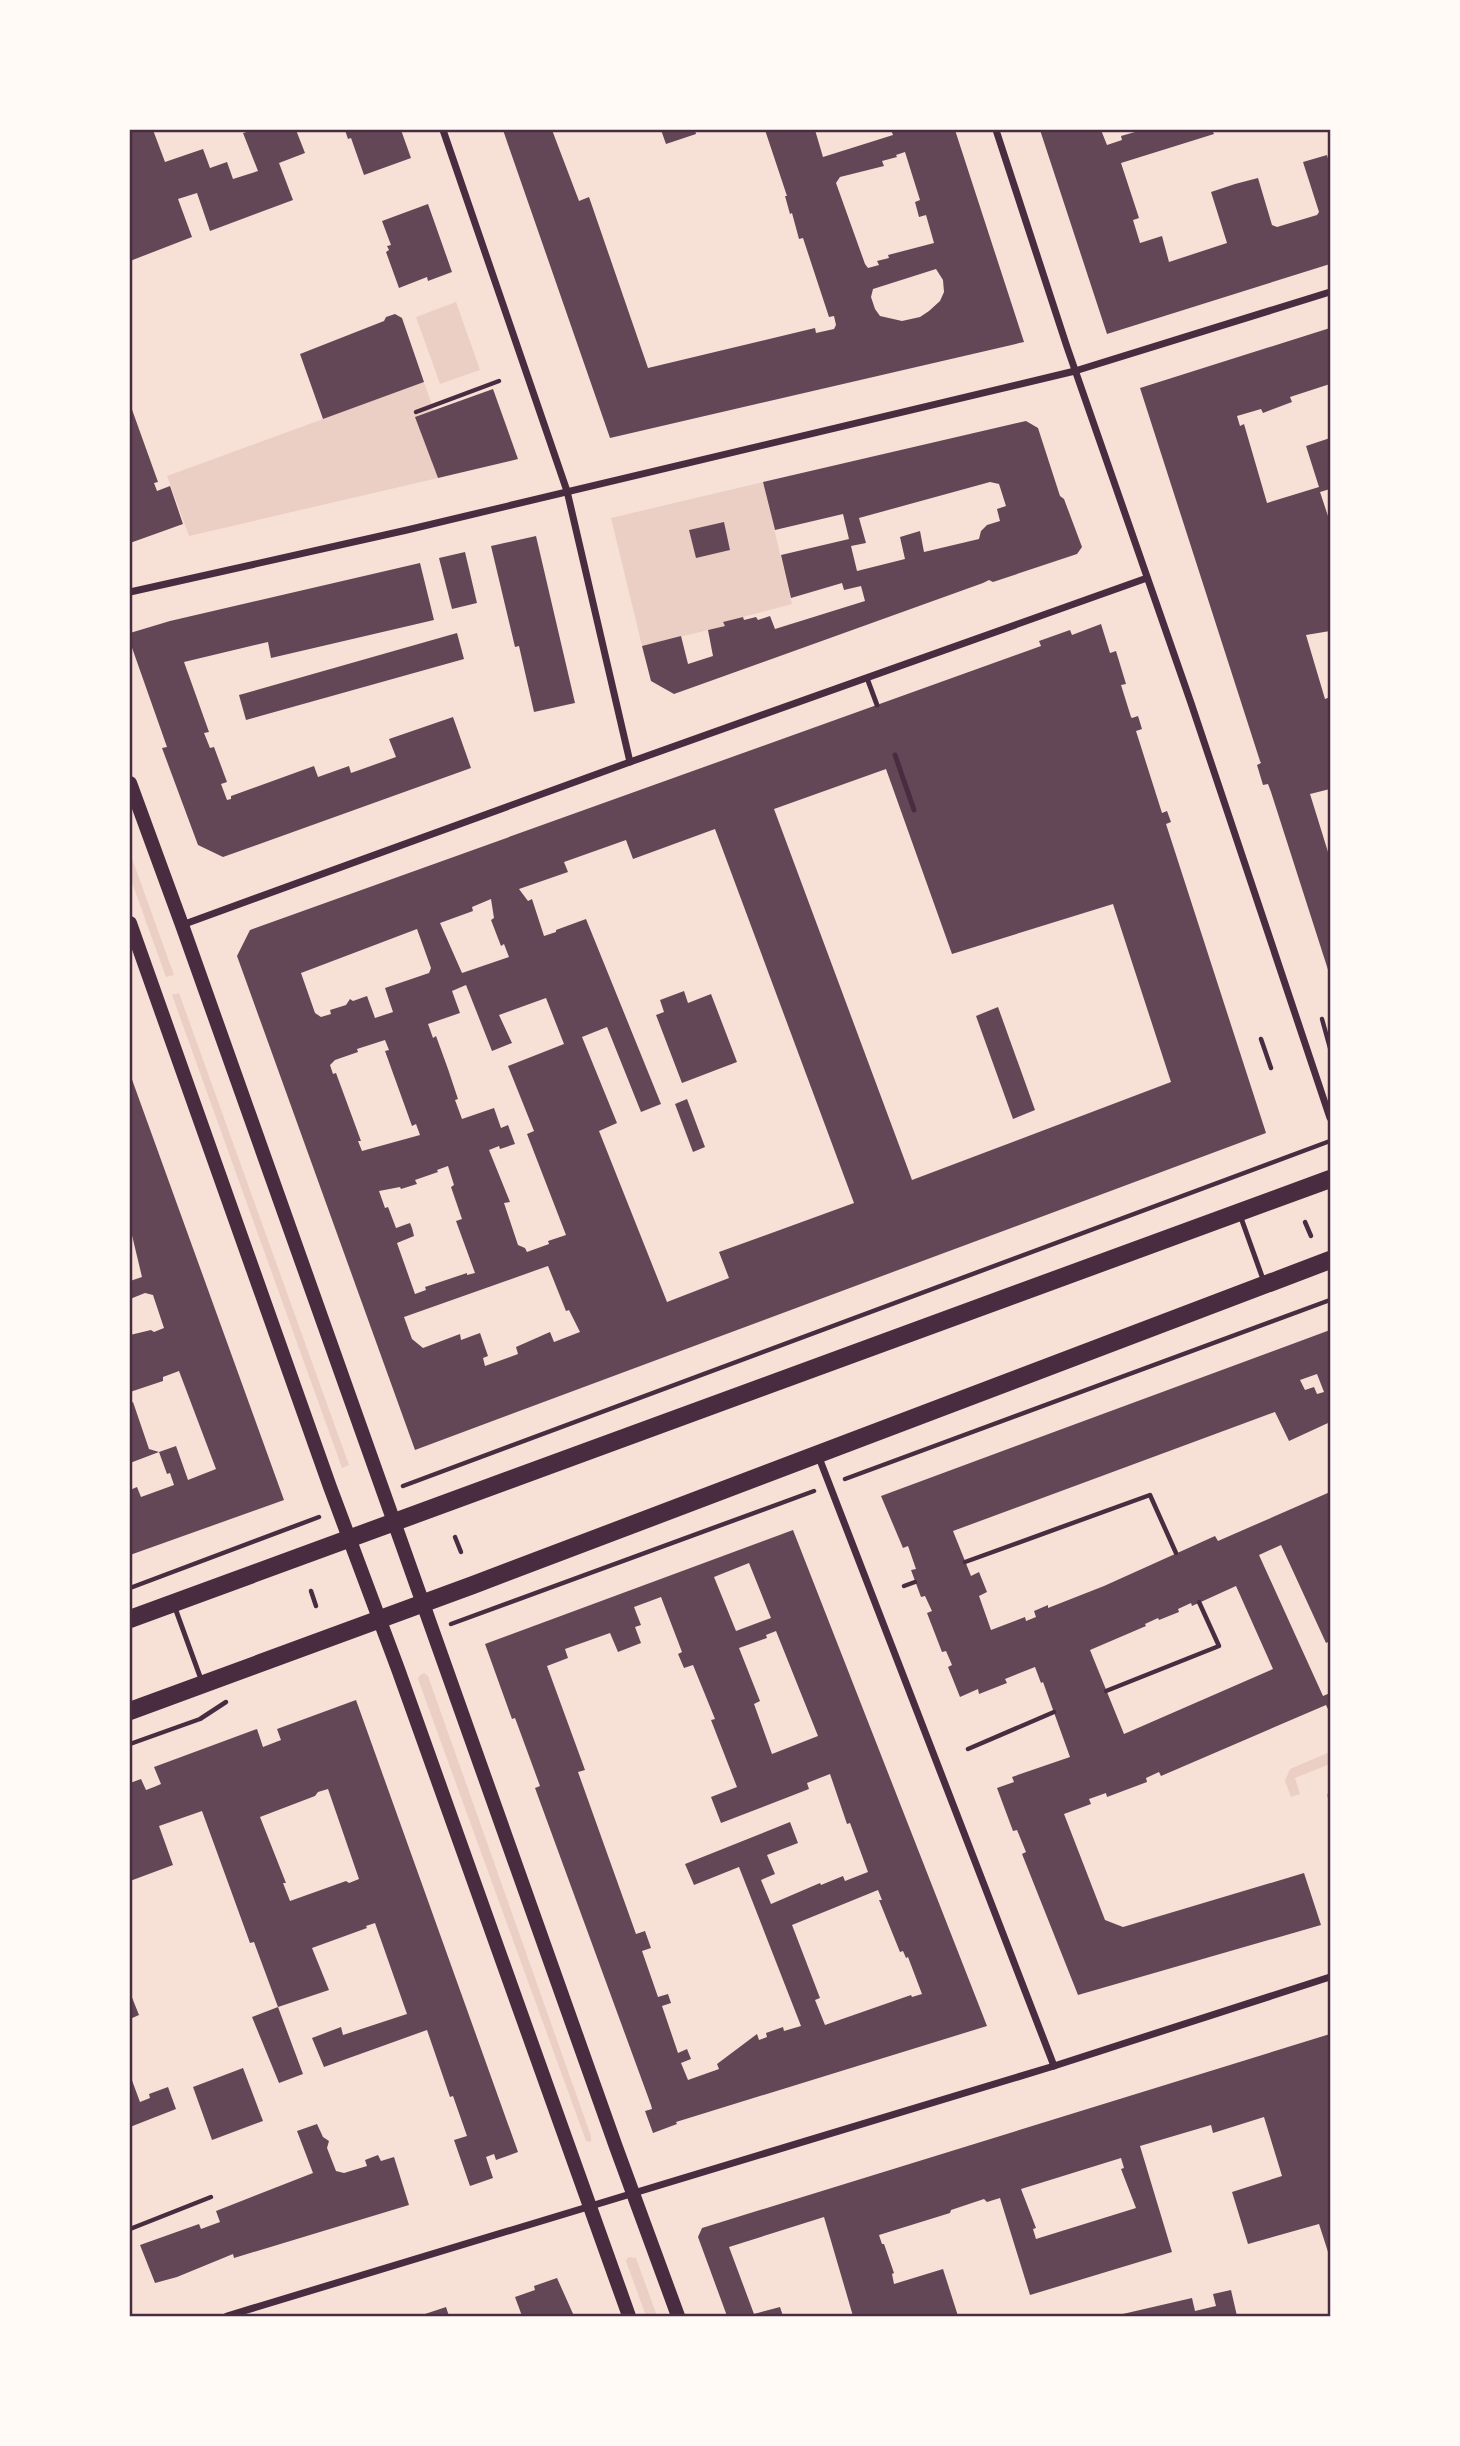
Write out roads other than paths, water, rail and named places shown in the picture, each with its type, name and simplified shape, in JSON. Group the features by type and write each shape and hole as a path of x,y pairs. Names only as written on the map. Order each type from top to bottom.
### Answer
{"main road":[{"path":"130,783 183,925 678,2316"},
{"path":"130,923 629,2316"},
{"path":"130,1619 1331,1179"},
{"path":"130,1712 423,1604 1331,1260"}],"street":[{"path":"443,130 567,491 630,762"},
{"path":"996,130 1075,371 1331,1118"},
{"path":"130,592 1075,371 1331,292"},
{"path":"183,925 1147,578"},
{"path":"817,1454 1054,2066"},
{"path":"227,2316 1054,2066 1331,1976"}],"lane":[{"path":"867,678 877,705"},
{"path":"895,755 914,810"},
{"path":"1239,1213 1265,1285"},
{"path":"173,1603 203,1685"}]}
